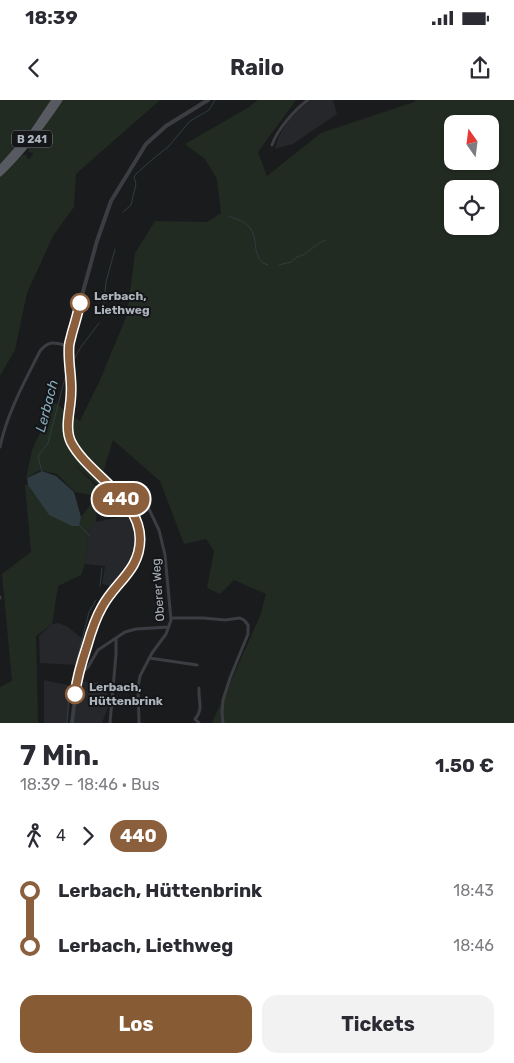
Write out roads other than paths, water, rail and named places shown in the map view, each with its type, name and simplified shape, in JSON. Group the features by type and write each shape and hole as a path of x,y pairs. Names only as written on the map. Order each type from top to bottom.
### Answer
{"main road":[{"name":"B 241","path":"0,168 33,131 54,100"},
{"name":"B 241","path":"0,174 36,134 60,100"}],"street":[{"path":"72,723 78,676 98,614 103,604 130,572 139,546 139,530 132,511 101,478 70,440 68,426 71,392 68,346 101,227 115,194 150,140 170,122 208,100"},
{"path":"272,145 274,139 289,118 308,100"},
{"path":"0,447 14,404 40,351 48,344 56,342 68,346"},
{"name":"Oberer Weg","path":"101,478 105,476 126,494 149,509 161,536 165,555 171,618 165,636 149,658 138,683 139,723"},
{"path":"173,618 227,620 240,618 248,625 248,634 223,700 223,723"},
{"path":"78,676 85,671 96,652 124,632 169,627"},
{"path":"110,723 116,638"},
{"path":"149,658 197,665"},
{"path":"199,688 201,707 195,719 199,723"}],"waterway":[{"name":"Lerbach","path":"123,212 131,205 136,184 134,177 136,174 168,147 190,121 209,110 215,100"},
{"path":"228,216 248,225 254,235 257,255 263,263 268,265"},
{"path":"279,265 291,262 326,240"},
{"name":"Lerbach","path":"104,303 106,282 115,249"},
{"name":"Lerbach","path":"71,364 99,323"},
{"name":"Lerbach","path":"42,472 38,456 48,443 68,369"},
{"name":"Lerbach","path":"79,525 90,536"},
{"name":"Lerbach","path":"100,586 102,568"},
{"name":"Lerbach","path":"67,723 69,695 74,671 89,612 96,600"}],"place":[{"name":"Lerbach, Liethweg","path":"80,303"},
{"name":"Lerbach, Hüttenbrink","path":"75,694"}]}
